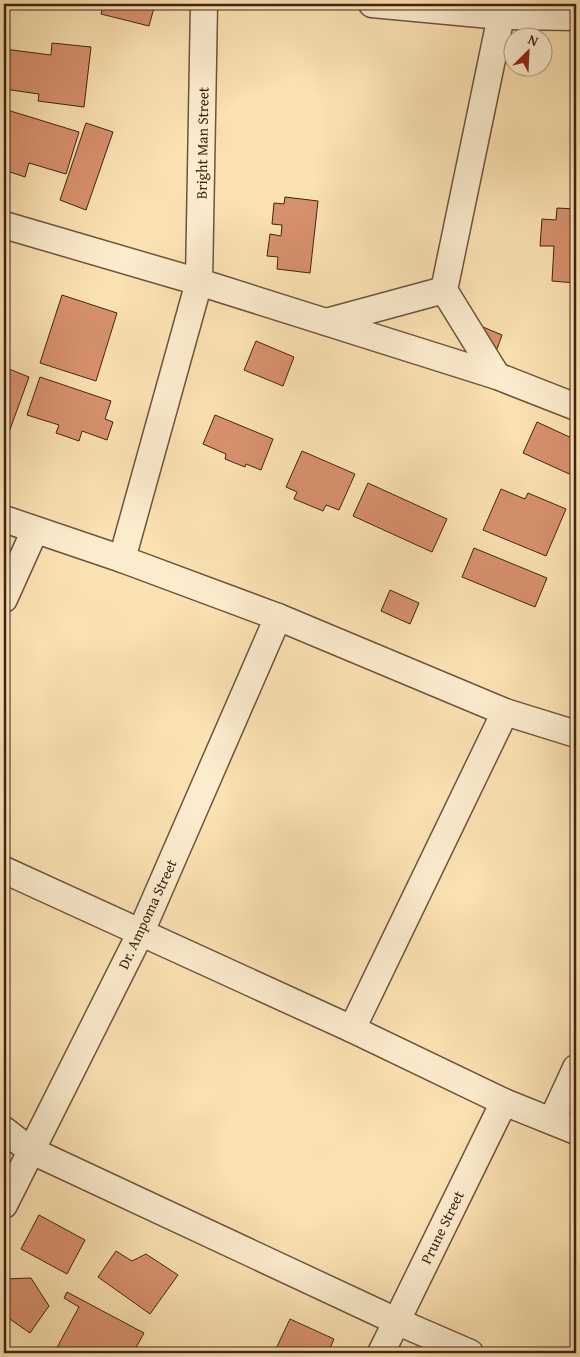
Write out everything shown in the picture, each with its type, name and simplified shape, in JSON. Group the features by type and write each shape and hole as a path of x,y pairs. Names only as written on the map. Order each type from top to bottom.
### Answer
{"street":[{"name":"Bright Man Street","path":"122,560 199,282 204,4"},
{"path":"372,4 467,8 501,16 576,18"},
{"path":"497,376 444,290 501,16"},
{"path":"4,225 199,282 497,376 576,407"},
{"path":"326,322 444,290"},
{"path":"4,519 278,617 505,712 576,734"},
{"path":"4,599 35,530"},
{"name":"Dr. Ampoma Street","path":"4,1205 140,934 278,617"},
{"path":"352,1029 505,712"},
{"path":"4,870 140,934 352,1029 504,1102 576,1131"},
{"path":"552,1120 576,1068"},
{"name":"Prune Street","path":"381,1353 504,1102"},
{"path":"4,1130 30,1150 396,1321 470,1353"}],"building":[{"path":"104,4 155,4 149,26 101,14"},
{"path":"52,43 91,47 84,107 38,101 39,94 4,89 4,49 51,55"},
{"path":"4,109 79,132 66,174 29,163 25,177 4,170"},
{"path":"86,123 113,132 86,210 60,200"},
{"path":"285,197 318,201 310,273 277,269 278,257 267,256 270,234 281,236 282,225 272,224 274,203 284,204"},
{"path":"557,208 576,209 576,283 552,281 554,246 540,246 542,219 556,220"},
{"path":"62,295 117,313 96,381 40,363"},
{"path":"483,327 502,335 497,349 478,341"},
{"path":"256,341 294,357 283,386 244,370"},
{"path":"4,367 29,377 8,435 4,433"},
{"path":"40,377 111,401 105,419 113,422 107,440 82,431 79,441 56,433 59,425 27,415"},
{"path":"215,415 273,439 261,470 246,464 245,467 225,459 226,454 203,444"},
{"path":"537,422 576,440 576,477 523,453"},
{"path":"302,451 355,474 339,510 326,505 323,511 294,499 297,492 286,487"},
{"path":"368,483 447,519 432,552 353,516"},
{"path":"501,489 525,499 528,493 566,509 546,556 483,530"},
{"path":"474,548 547,578 535,607 462,577"},
{"path":"576,552 576,570 570,567"},
{"path":"390,590 419,603 410,624 381,611"},
{"path":"39,1215 85,1240 67,1274 21,1249"},
{"path":"116,1251 132,1261 146,1254 178,1275 150,1314 98,1277"},
{"path":"31,1278 49,1306 30,1333 4,1315 4,1279"},
{"path":"67,1292 144,1333 133,1353 54,1353 79,1307 64,1298"},
{"path":"290,1319 334,1339 328,1353 274,1353"}]}
